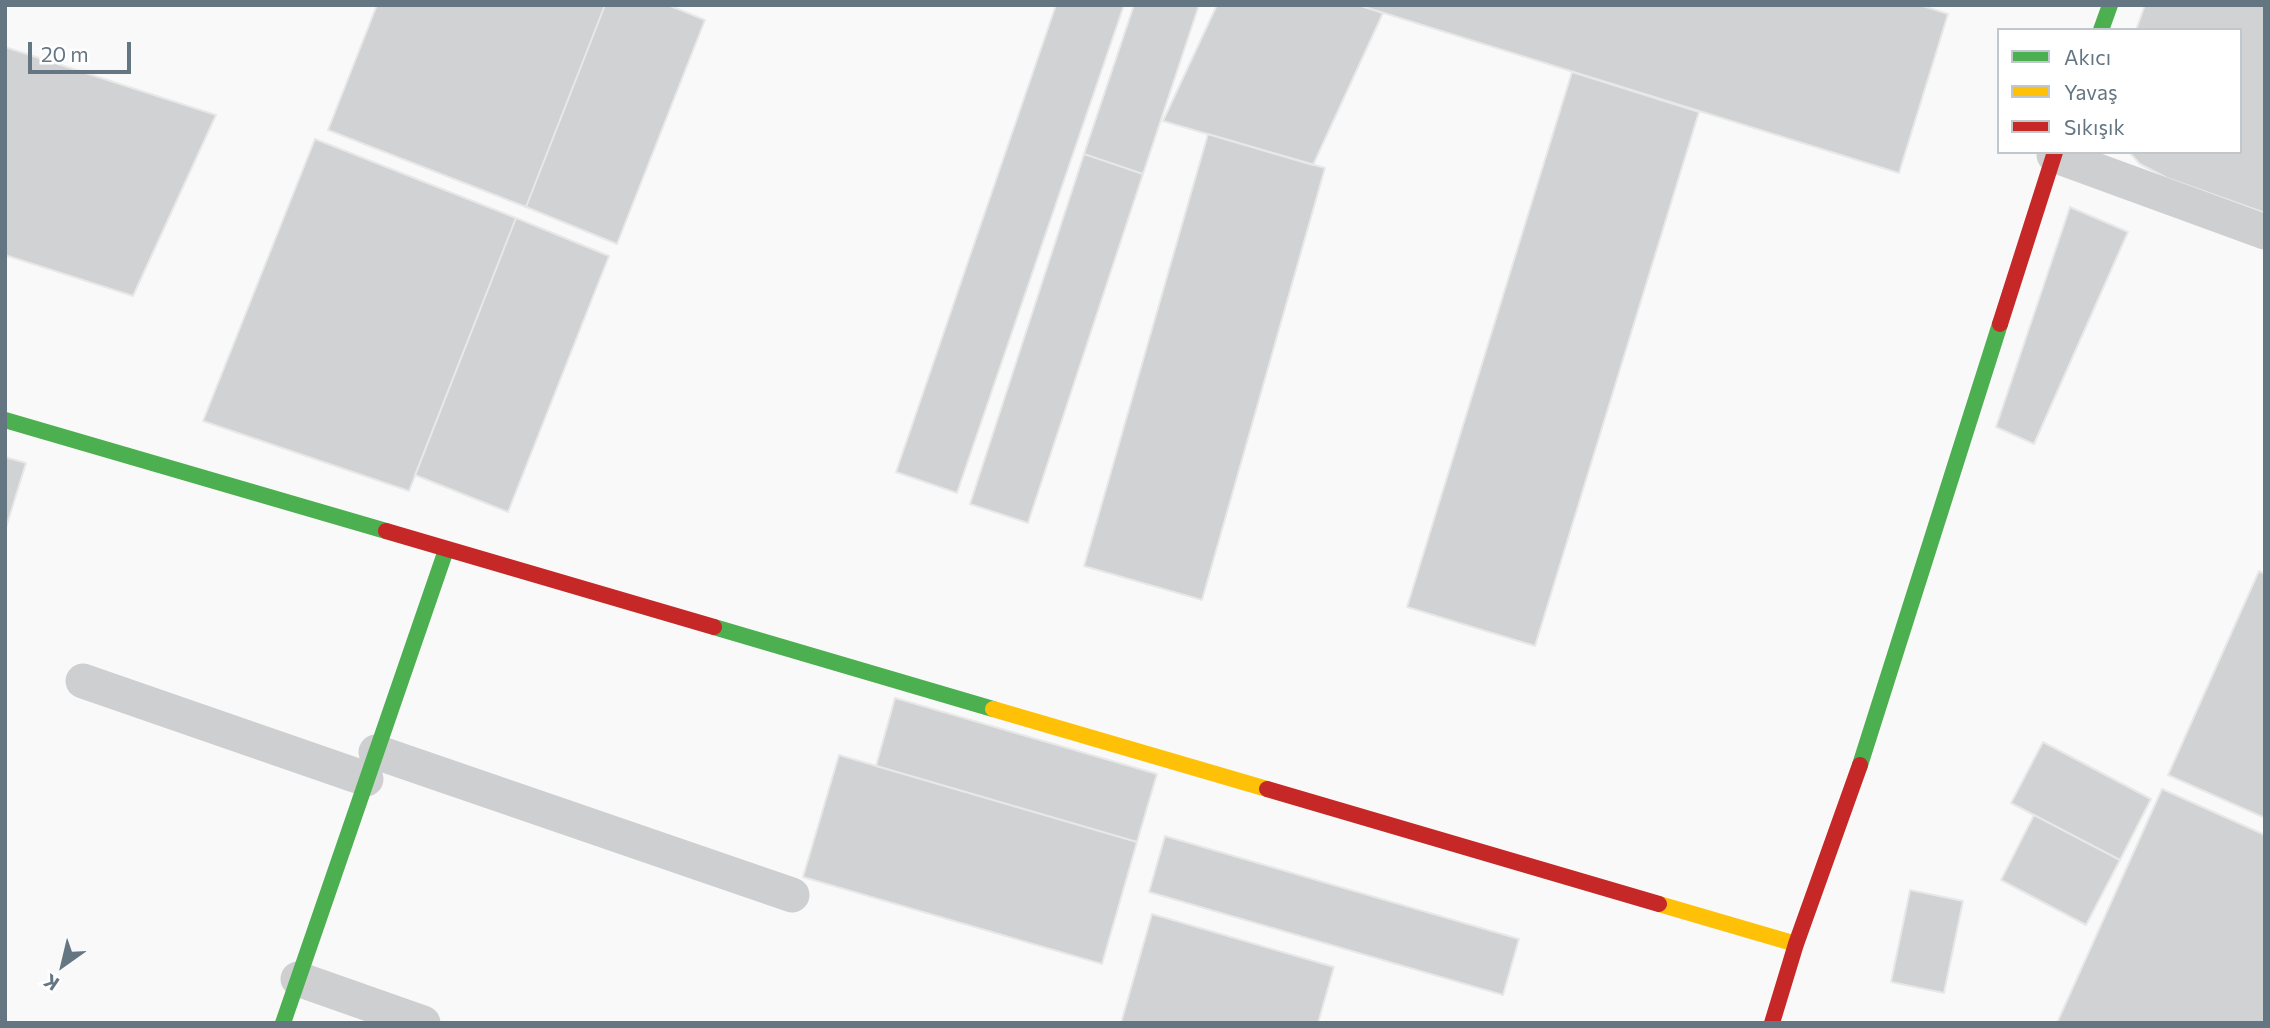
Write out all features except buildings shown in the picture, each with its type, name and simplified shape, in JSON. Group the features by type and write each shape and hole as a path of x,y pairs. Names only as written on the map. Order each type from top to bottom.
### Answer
{"street":[{"path":"2102,28 2110,5"},
{"path":"1772,1023 1796,944 1844,815 2054,154"},
{"path":"2057,154 2265,232"},
{"path":"5,420 1796,944"},
{"path":"283,1023 446,550"},
{"path":"82,681 792,895"},
{"path":"298,979 423,1023"}],"traffic: fast":[{"path":"2102,28 2110,5"},
{"path":"1860,765 2000,324"},
{"path":"5,420 386,531"},
{"path":"283,1023 446,550"},
{"path":"714,627 993,709"}],"traffic: slow":[{"path":"993,709 1267,789"},
{"path":"1659,904 1796,944"}],"traffic: jam":[{"path":"2000,324 2054,154"},
{"path":"386,531 714,627"},
{"path":"1772,1023 1796,944 1860,765"},
{"path":"1267,789 1659,904"}]}
